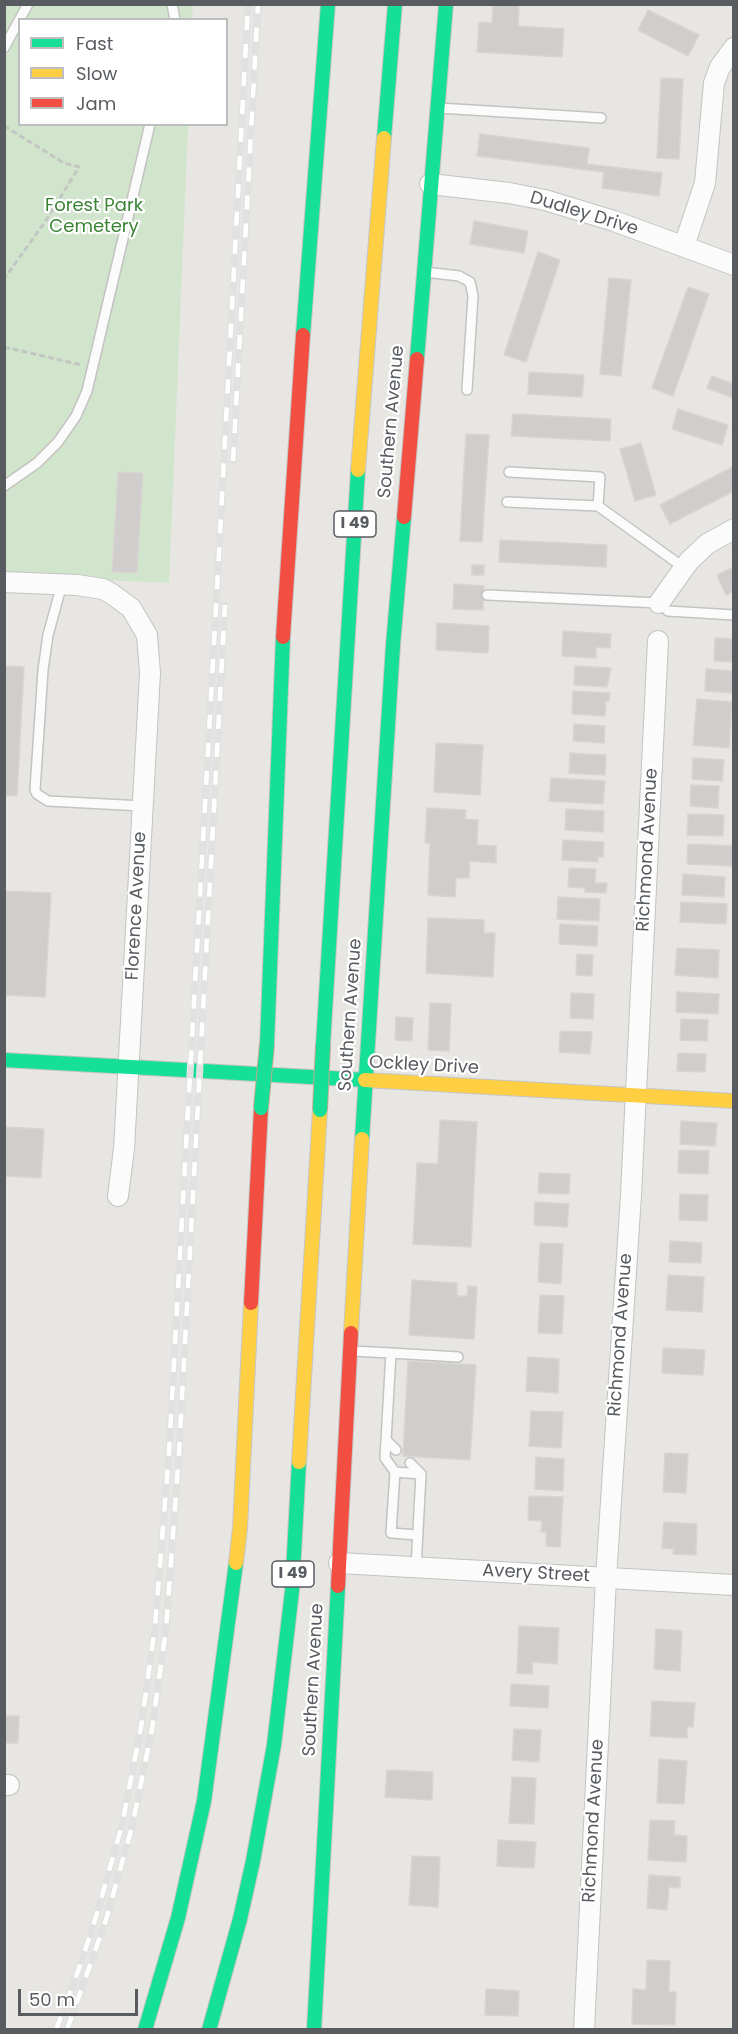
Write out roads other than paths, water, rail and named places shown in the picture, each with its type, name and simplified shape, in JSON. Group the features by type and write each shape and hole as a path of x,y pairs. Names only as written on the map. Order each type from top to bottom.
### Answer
{"main road":[{"path":"146,2030 178,1918 194,1850 218,1712 240,1528 261,1108 267,1044 286,601 297,414 328,4"},
{"name":"I 49","path":"210,2030 240,1918 264,1803 274,1745 291,1602 344,691 361,430 395,4"},
{"name":"Southern Avenue","path":"314,2030 365,1080 394,616 446,4"},
{"name":"Ockley Drive","path":"4,1060 734,1101"}],"street":[{"path":"684,246 705,183 714,83 720,67 734,48"},
{"name":"Dudley Drive","path":"430,184 509,193 580,209 734,265"},
{"path":"659,603 683,567 707,544 734,529"},
{"path":"4,582 62,584"},
{"name":"Florence Avenue","path":"62,584 102,589 122,600 138,617 147,635 150,659 124,1149 118,1196"},
{"name":"Richmond Avenue","path":"584,2030 606,1578 636,1096 658,641"},
{"name":"Avery Street","path":"339,1563 734,1585"}],"lane":[{"path":"20,18 28,4"},
{"path":"4,48 18,22"},
{"path":"437,108 601,118"},
{"path":"4,486 37,463 58,442 82,404 93,367 149,126"},
{"path":"423,272 459,276 470,282 474,296 467,390"},
{"path":"510,472 600,477 598,506"},
{"path":"507,502 598,506 683,567"},
{"path":"62,584 48,635 43,670 35,790 48,801 143,806"},
{"path":"487,595 659,603 668,611 734,615"},
{"path":"350,1351 458,1357"},
{"path":"391,1353 386,1440 386,1458 395,1472 391,1533 418,1535"},
{"path":"386,1440 396,1450"},
{"path":"410,1463 421,1474 416,1568"},
{"path":"395,1472 421,1474"}],"railway":[{"path":"56,2030 96,1917 122,1825 141,1727 155,1627 169,1452 248,4"},
{"path":"233,461 258,4"},
{"path":"67,2030 106,1920 132,1827 152,1729 166,1629 179,1453 225,605"}],"park label":[{"name":"Forest Park Cemetery","path":"94,216"}]}
